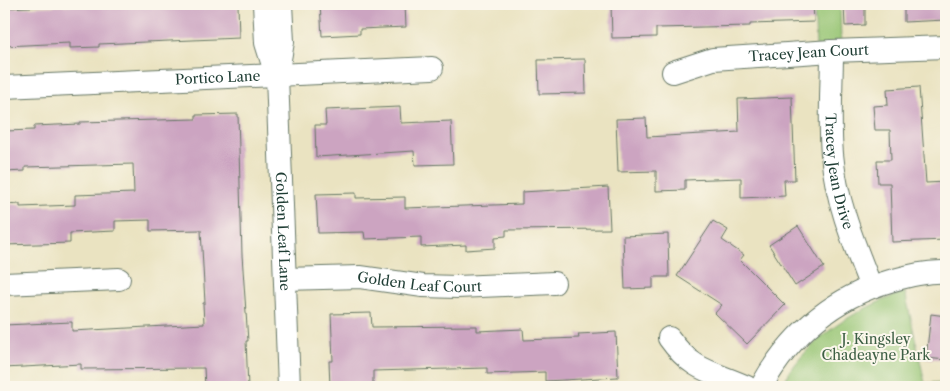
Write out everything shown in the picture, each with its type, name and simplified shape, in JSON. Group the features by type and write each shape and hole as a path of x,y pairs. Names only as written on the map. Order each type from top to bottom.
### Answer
{"street":[{"name":"Golden Leaf Lane","path":"264,4 266,43 277,76"},
{"name":"Golden Leaf Lane","path":"281,4 283,42 277,76 288,387"},
{"name":"Tracey Jean Court","path":"673,72 713,59 832,51 946,47"},
{"name":"Tracey Jean Drive","path":"832,51 832,154 838,191 846,222 870,287"},
{"name":"Portico Lane","path":"4,86 432,68"},
{"path":"761,387 774,364 792,342 815,320 848,297 870,287 918,274 946,272"},
{"name":"Golden Leaf Court","path":"285,279 360,277 423,286 457,287 554,283"},
{"path":"4,284 119,279"},
{"path":"669,338 680,354 696,367 747,387"}],"green space":[{"path":"814,4 840,4 841,45 816,46"},
{"name":"J. Kingsley Chadeayne Park","path":"905,292 925,383 946,382 946,387 780,387 804,354 833,328 867,308"}],"building":[{"path":"105,4 238,4 239,38 99,44 99,47 70,48 70,43 4,46 4,8"},
{"path":"320,4 405,4 406,27 360,29 360,34 322,36"},
{"path":"611,4 813,4 814,22 750,24 750,26 656,28 656,37 612,38"},
{"path":"844,4 865,4 865,25 845,26"},
{"path":"904,4 946,4 946,20 904,22"},
{"path":"585,59 586,93 539,94 538,60"},
{"path":"919,87 926,183 946,182 946,240 892,242 890,183 878,183 877,160 891,160 890,130 875,130 873,106 888,105 887,89"},
{"path":"792,97 795,180 784,180 785,196 741,198 741,178 685,180 685,190 656,191 656,171 618,172 616,119 646,118 647,137 739,132 738,99"},
{"path":"400,107 401,123 451,121 453,164 415,165 414,151 316,157 315,125 326,125 325,110"},
{"path":"238,114 242,255 248,341 246,341 248,387 205,387 204,368 81,369 81,364 4,368 4,325 72,322 72,331 204,324 203,303 205,303 201,230 150,231 150,220 115,221 115,231 70,233 70,243 4,245 4,205 20,204 20,207 75,205 75,195 134,193 133,164 25,167 25,171 4,172 4,131 34,130 34,126 80,124 80,122 196,119 196,115"},
{"path":"608,187 610,229 506,230 506,236 495,237 495,248 466,250 466,245 421,247 421,237 365,239 364,232 318,233 316,194 356,193 356,198 405,197 405,208 522,204 522,192"},
{"path":"713,221 728,230 722,240 744,255 740,260 785,305 747,344 715,313 722,305 677,276"},
{"path":"798,226 824,267 795,286 769,245"},
{"path":"668,234 669,277 653,277 653,288 625,289 623,236"},
{"path":"371,313 372,327 477,326 477,331 523,329 524,340 579,338 578,334 616,332 618,377 545,381 545,372 487,374 487,368 373,371 373,387 330,387 329,361 333,361 331,314"},
{"path":"931,314 946,316 946,360 926,358"}]}
